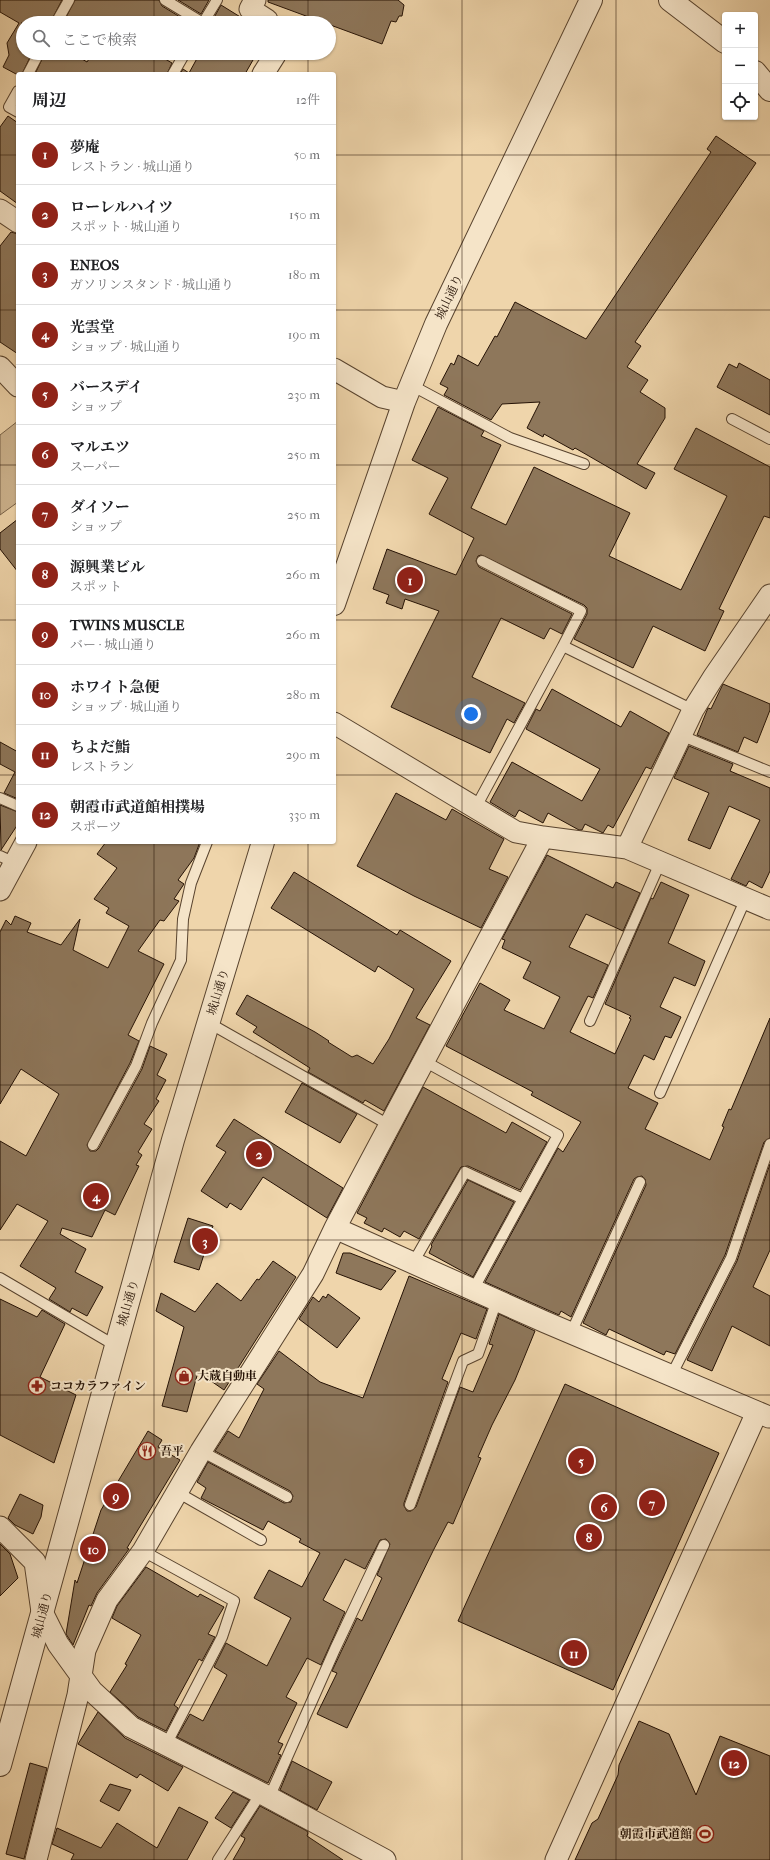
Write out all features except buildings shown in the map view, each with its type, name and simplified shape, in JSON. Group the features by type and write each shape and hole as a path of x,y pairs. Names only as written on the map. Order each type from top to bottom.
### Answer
{"street":[{"path":"255,0 250,9 261,16"},
{"name":"城山通り","path":"336,598 408,394 436,324 591,0"},
{"path":"670,0 722,40"},
{"path":"264,72 272,60"},
{"path":"758,76 770,90"},
{"path":"0,210 16,221"},
{"path":"0,367 16,384"},
{"path":"336,370 382,397 408,394"},
{"path":"627,848 693,710 713,678 767,605"},
{"path":"336,724 516,832 627,848 770,909"},
{"path":"36,1860 78,1695 85,1650 107,1600 143,1552 201,1451 313,1274 335,1228 389,1125 543,837"},
{"path":"0,890 7,860 24,844"},
{"name":"城山通り","path":"0,1765 42,1612 56,1568 173,1140 262,844"},
{"path":"335,1228 571,1333 763,1415 556,1860"},
{"path":"0,1527 35,1562 42,1612 58,1644 92,1691 131,1727 265,1795 385,1860"}],"lane":[{"path":"60,16 69,0"},
{"path":"166,0 192,16"},
{"path":"207,16 217,0"},
{"path":"29,72 35,60"},
{"path":"174,72 181,60"},
{"path":"16,95 9,107 16,111"},
{"path":"408,394 510,438 584,464"},
{"path":"732,419 770,439"},
{"path":"476,807 582,611 482,561"},
{"path":"563,646 693,710"},
{"path":"680,735 770,772"},
{"path":"0,798 16,805"},
{"path":"93,1144 136,1066 152,1023 181,960 183,919 191,883 206,844"},
{"path":"590,1021 660,863"},
{"path":"660,1093 746,898"},
{"path":"209,1023 389,1125"},
{"path":"424,1061 558,1135 473,1290"},
{"path":"671,1376 731,1258 770,1144"},
{"path":"413,1263 466,1172 523,1199"},
{"path":"571,1333 640,1182"},
{"path":"0,1278 116,1346"},
{"path":"410,1505 463,1361 478,1354 497,1300"},
{"path":"201,1451 287,1497"},
{"path":"177,1492 261,1540"},
{"path":"218,1860 265,1795 384,1545"},
{"path":"143,1552 234,1600 222,1637 166,1745"}],"shaded area":[{"path":"16,423 16,503 0,515 0,435"}],"place":[{"name":"夢庵","path":"410,580"},
{"name":"ローレルハイツ","path":"259,1154"},
{"name":"光雲堂","path":"96,1196"},
{"name":"ENEOS","path":"205,1241"},
{"name":"大蔵自動車","path":"184,1376"},
{"name":"ココカラファイン","path":"37,1386"},
{"name":"吾平","path":"147,1451"},
{"name":"バースデイ","path":"581,1461"},
{"name":"TWINS MUSCLE","path":"116,1496"},
{"name":"ダイソー","path":"652,1503"},
{"name":"マルエツ","path":"604,1507"},
{"name":"源興業ビル","path":"589,1537"},
{"name":"ホワイト急便","path":"93,1549"},
{"name":"ちよだ鮨","path":"574,1653"},
{"name":"朝霞市武道館相撲場","path":"734,1763"},
{"name":"朝霞市武道館","path":"705,1834"}]}
